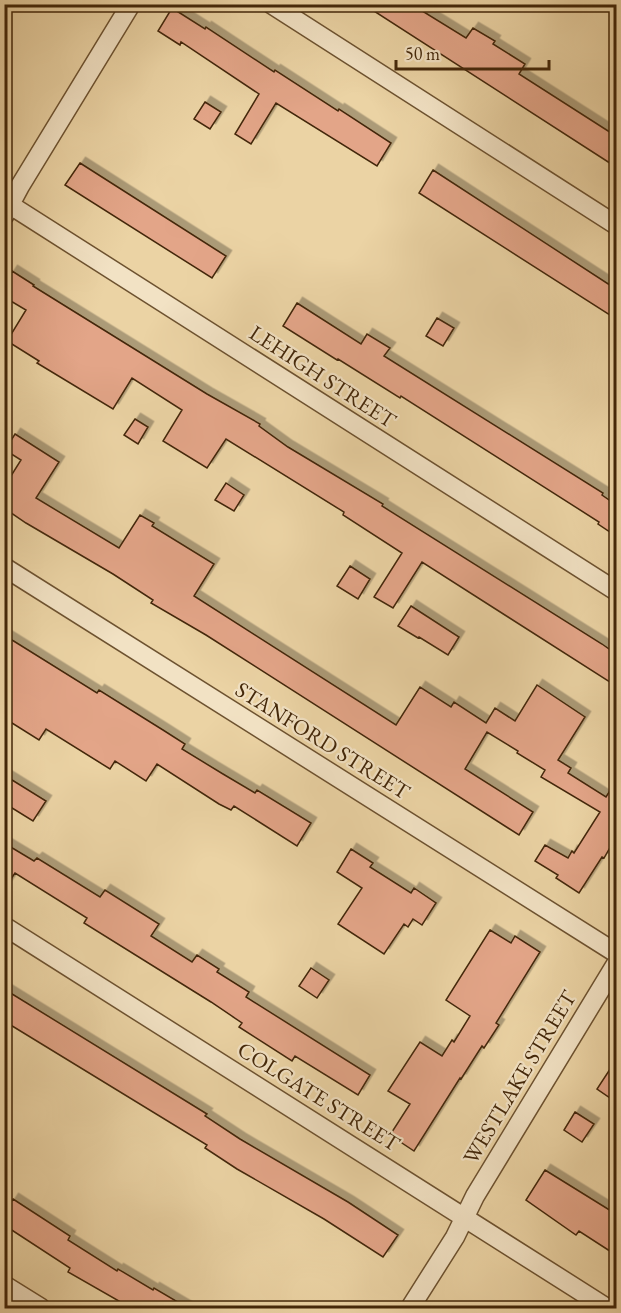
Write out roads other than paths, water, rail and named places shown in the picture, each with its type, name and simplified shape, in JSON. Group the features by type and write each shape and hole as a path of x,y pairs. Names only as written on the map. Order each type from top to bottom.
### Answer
{"street":[{"path":"7,208 131,4"},
{"path":"271,4 616,225"},
{"name":"LEHIGH STREET","path":"7,208 616,591"},
{"name":"STANFORD STREET","path":"4,567 616,954"},
{"name":"COLGATE STREET","path":"4,926 607,1308"},
{"name":"WESTLAKE STREET","path":"410,1308 455,1237 463,1216 616,964"},
{"path":"4,1285 41,1308"}]}
